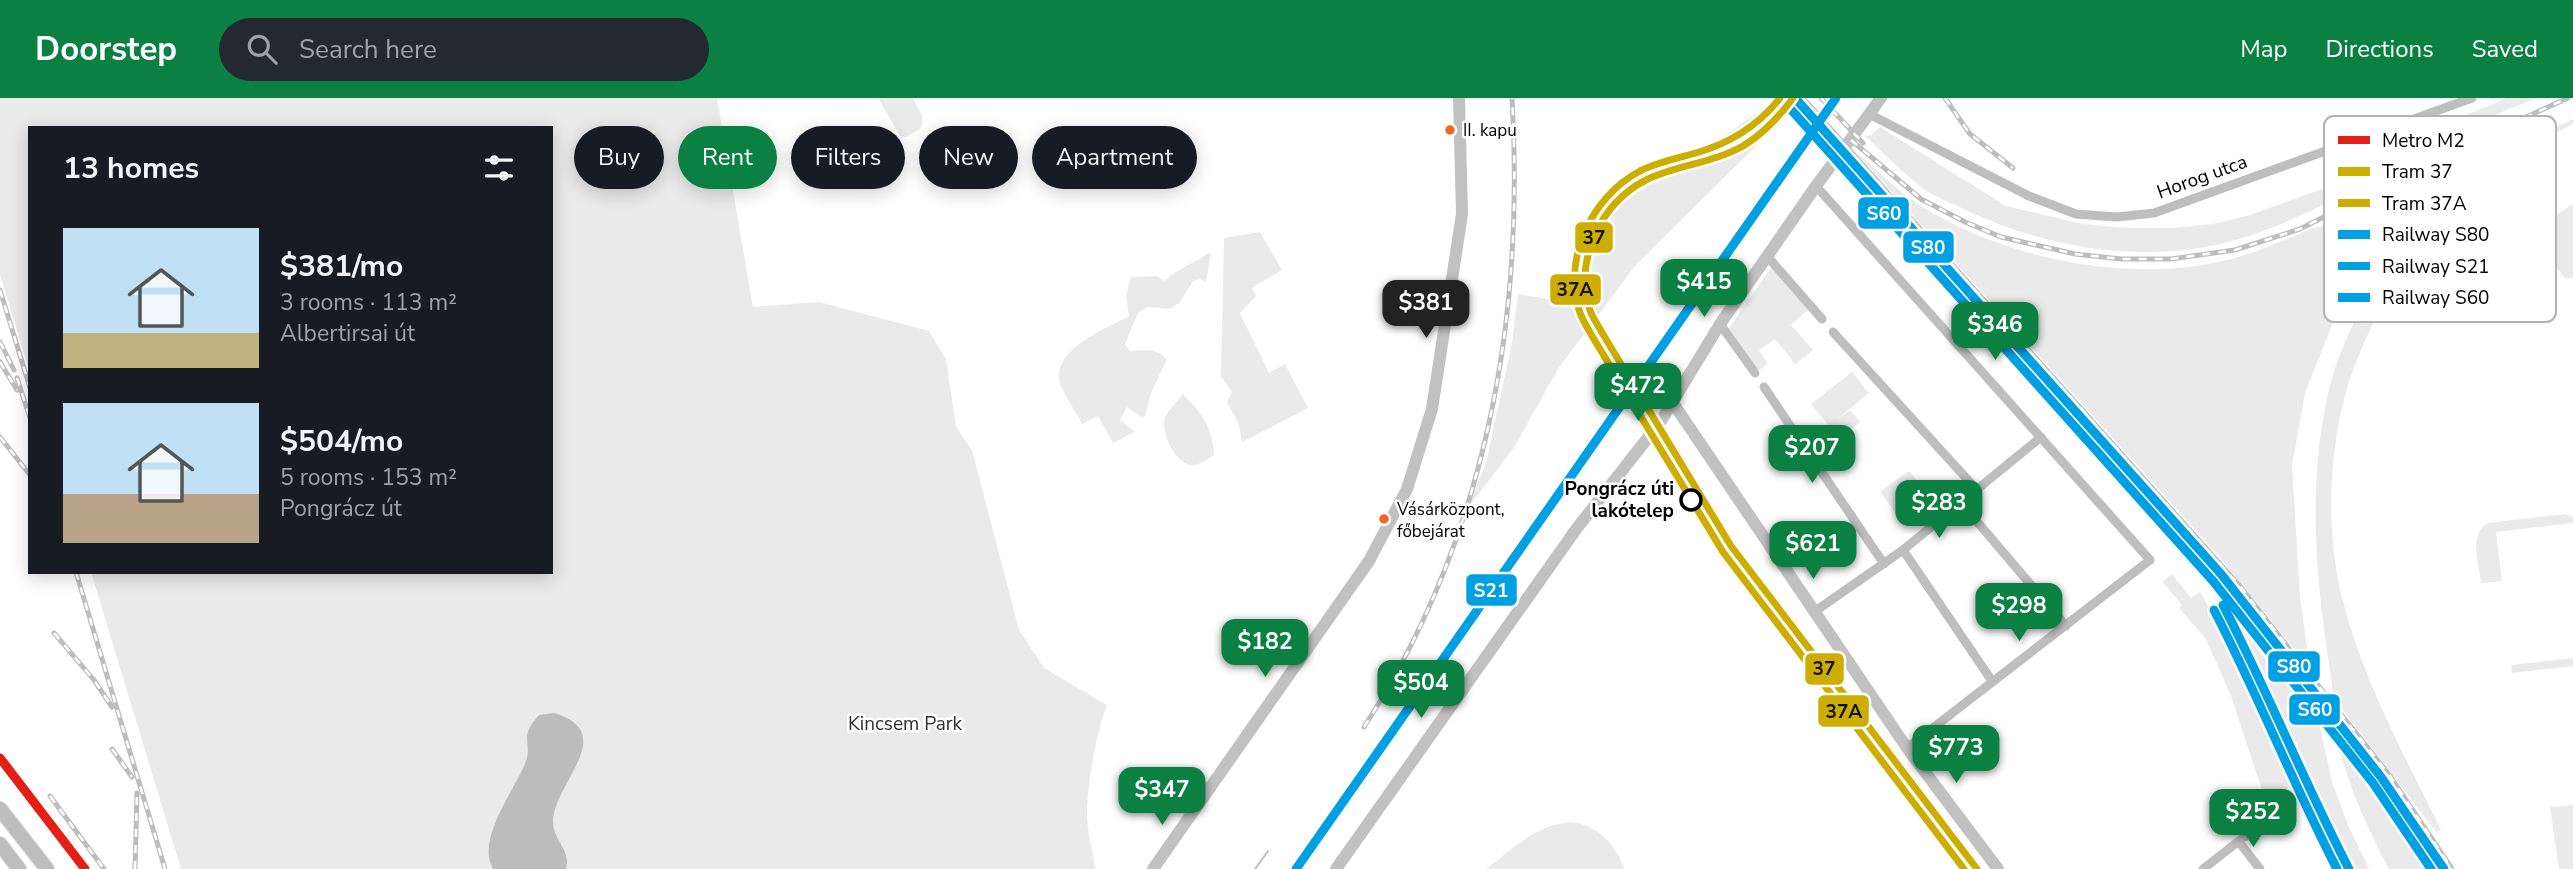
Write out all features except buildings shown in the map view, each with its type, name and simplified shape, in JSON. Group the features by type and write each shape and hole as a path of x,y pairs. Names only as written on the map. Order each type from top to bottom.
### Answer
{"main road":[{"path":"0,810 44,865"},
{"path":"0,822 19,845 44,865"},
{"path":"1,847 19,869"}],"street":[{"path":"1153,869 1369,561 1401,504 1432,410 1462,214 1459,98"},
{"path":"1336,869 1577,528 1661,421 1720,324 1881,98"},
{"name":"Horog utca","path":"2422,116 2472,98"},
{"name":"Horog utca","path":"1869,114 2029,196 2076,214 2117,216 2154,213 2324,152"},
{"path":"1816,186 2150,560 1907,748"},
{"path":"1767,256 1822,319"},
{"path":"1720,324 1755,373"},
{"path":"1833,332 1978,491"},
{"path":"1765,388 1884,564"},
{"path":"1673,403 1907,748 1998,869"},
{"path":"1814,612 1903,550 2041,437"},
{"path":"1962,504 2066,626"},
{"path":"1903,550 1992,681"},
{"path":"2203,869 2285,805"},
{"path":"2239,842 2260,869"}],"green space":[{"name":"Kincsem Park","path":"0,98 717,98 722,126 678,126 678,189 733,189 753,307 819,302 929,331 946,359 956,427 972,450 1019,630 1044,668 1107,705 1096,744 1087,802 1095,869 181,869 92,574 553,574 553,126 28,126 28,366 0,275"},
{"path":"878,98 913,98 922,116 923,124 919,126 919,130 906,137 905,126 894,126"},
{"path":"2507,98 2537,98 2493,116 2464,116"},
{"path":"1755,114 1773,123 1755,147 1635,266 1558,369 1513,449 1467,509 1486,463 1512,343 1518,294 1567,302 1567,283 1574,244 1591,209 1617,180 1644,164 1719,138"},
{"path":"2573,119 2573,124 2556,133 2556,128"},
{"path":"1880,127 2006,206 2083,224 2125,228 2174,228 2213,224 2250,215 2324,188 2324,204 2255,234 2220,244 2183,250 2110,250 2038,237 2003,226 1943,200 1902,171 1864,135 1870,136"},
{"path":"1853,149 1893,185 1950,223 2024,251 2063,261 2103,267 2181,268 2255,252 2324,226 2324,322 2334,322 2305,393 2292,466 2300,597 2314,700 2332,782 2348,825 2369,869 2354,869 2312,785 2251,650 2207,570 2210,567 2311,692 2308,666 2218,555"},
{"path":"2573,204 2573,278 2565,278 2556,267 2556,215"},
{"path":"1260,232 1282,270 1252,288 1256,296 1240,313 1269,373 1285,364 1308,408 1242,442 1239,425 1227,402 1232,392 1221,377 1224,238"},
{"path":"1211,252 1206,282 1200,279 1193,281 1180,302 1170,309 1148,307 1138,313 1125,344 1130,351 1155,351 1167,359 1151,393 1145,416 1141,417 1127,407 1120,420 1135,432 1113,443 1098,416 1082,424 1059,380 1065,358 1084,340 1129,316 1126,296 1131,277 1157,276 1164,281"},
{"path":"1772,266 1809,309 1791,325 1813,350 1795,364 1775,339 1759,350 1768,364 1756,372 1727,331"},
{"path":"2354,322 2374,322 2349,382 2335,445 2331,498 2338,577 2351,631 2373,689 2441,830 2436,832 2335,700 2338,726 2438,869 2389,869 2369,830 2347,776 2339,741 2318,576 2316,484 2328,394"},
{"path":"1852,372 1869,393 1835,421 1850,410 1860,422 1836,440 1827,428 1829,426 1811,404"},
{"path":"1183,394 1205,421 1213,445 1214,455 1196,465 1187,464 1176,455 1165,431 1165,417"},
{"path":"1909,471 1936,502 1904,524 1880,492"},
{"path":"2565,514 2573,517 2573,523 2496,532 2502,581 2481,583 2476,542 2478,534 2488,523"},
{"path":"2172,574 2191,598 2200,592 2236,656 2290,786 2267,805 2231,696 2206,639 2179,608 2182,605 2162,582"},
{"path":"2573,658 2573,666 2512,673 2511,665"},
{"path":"2573,805 2573,869 2559,869 2550,807"},
{"path":"1571,822 1590,827 1605,837 1624,869 1486,869 1536,833"}],"shaded area":[{"path":"554,713 573,722 582,733 583,746 562,792 553,823 566,856 566,869 493,869 489,857 492,830 525,764 527,735 539,715"}],"tram line":[{"name":"37A","path":"1780,98 1763,117 1732,139 1640,171 1607,197 1595,213 1578,251 1575,292 1580,313 1723,552 1964,869"},
{"name":"37","path":"1793,98 1770,125 1743,146 1646,180 1616,203 1604,217 1589,251 1586,270 1589,307 1731,546 1977,869"},
{"path":"1255,869 1268,851"}],"railway":[{"path":"1364,727 1406,655 1440,580 1468,504 1489,425 1503,345 1512,263 1512,98"},
{"path":"1803,98 2239,585 2390,776 2452,869"},
{"path":"1821,98 1863,143"},
{"path":"1945,98 1970,134 2013,168"},
{"path":"2528,116 2568,98"},
{"path":"1851,140 1921,199 1965,222 2001,237 2075,254 2121,259 2171,259 2235,250 2300,229 2324,217"},
{"path":"0,290 28,381"},
{"path":"0,342 14,370"},
{"path":"0,362 17,390"},
{"path":"17,378 28,412"},
{"path":"0,437 28,472"},
{"path":"77,574 165,869"},
{"path":"54,633 94,680 112,707"},
{"path":"112,749 132,777"},
{"path":"135,869 137,793"},
{"path":"50,796 104,869"}],"metro line":[{"name":"M2","path":"0,758 85,869"}],"rail line":[{"name":"S80","path":"1795,98 2221,574 2381,777 2444,869"},
{"name":"S21","path":"1296,869 1836,98"},
{"name":"S60","path":"1787,105 2213,581 2373,783 2431,869"},
{"name":"S80","path":"2223,605 2349,869"},
{"name":"S60","path":"2214,610 2337,869"}],"place":[{"name":"II. kapu","path":"1450,130"},
{"name":"Pongrácz úti lakótelep","path":"1691,500"},
{"name":"Vásárközpont, főbejárat","path":"1384,519"}]}
